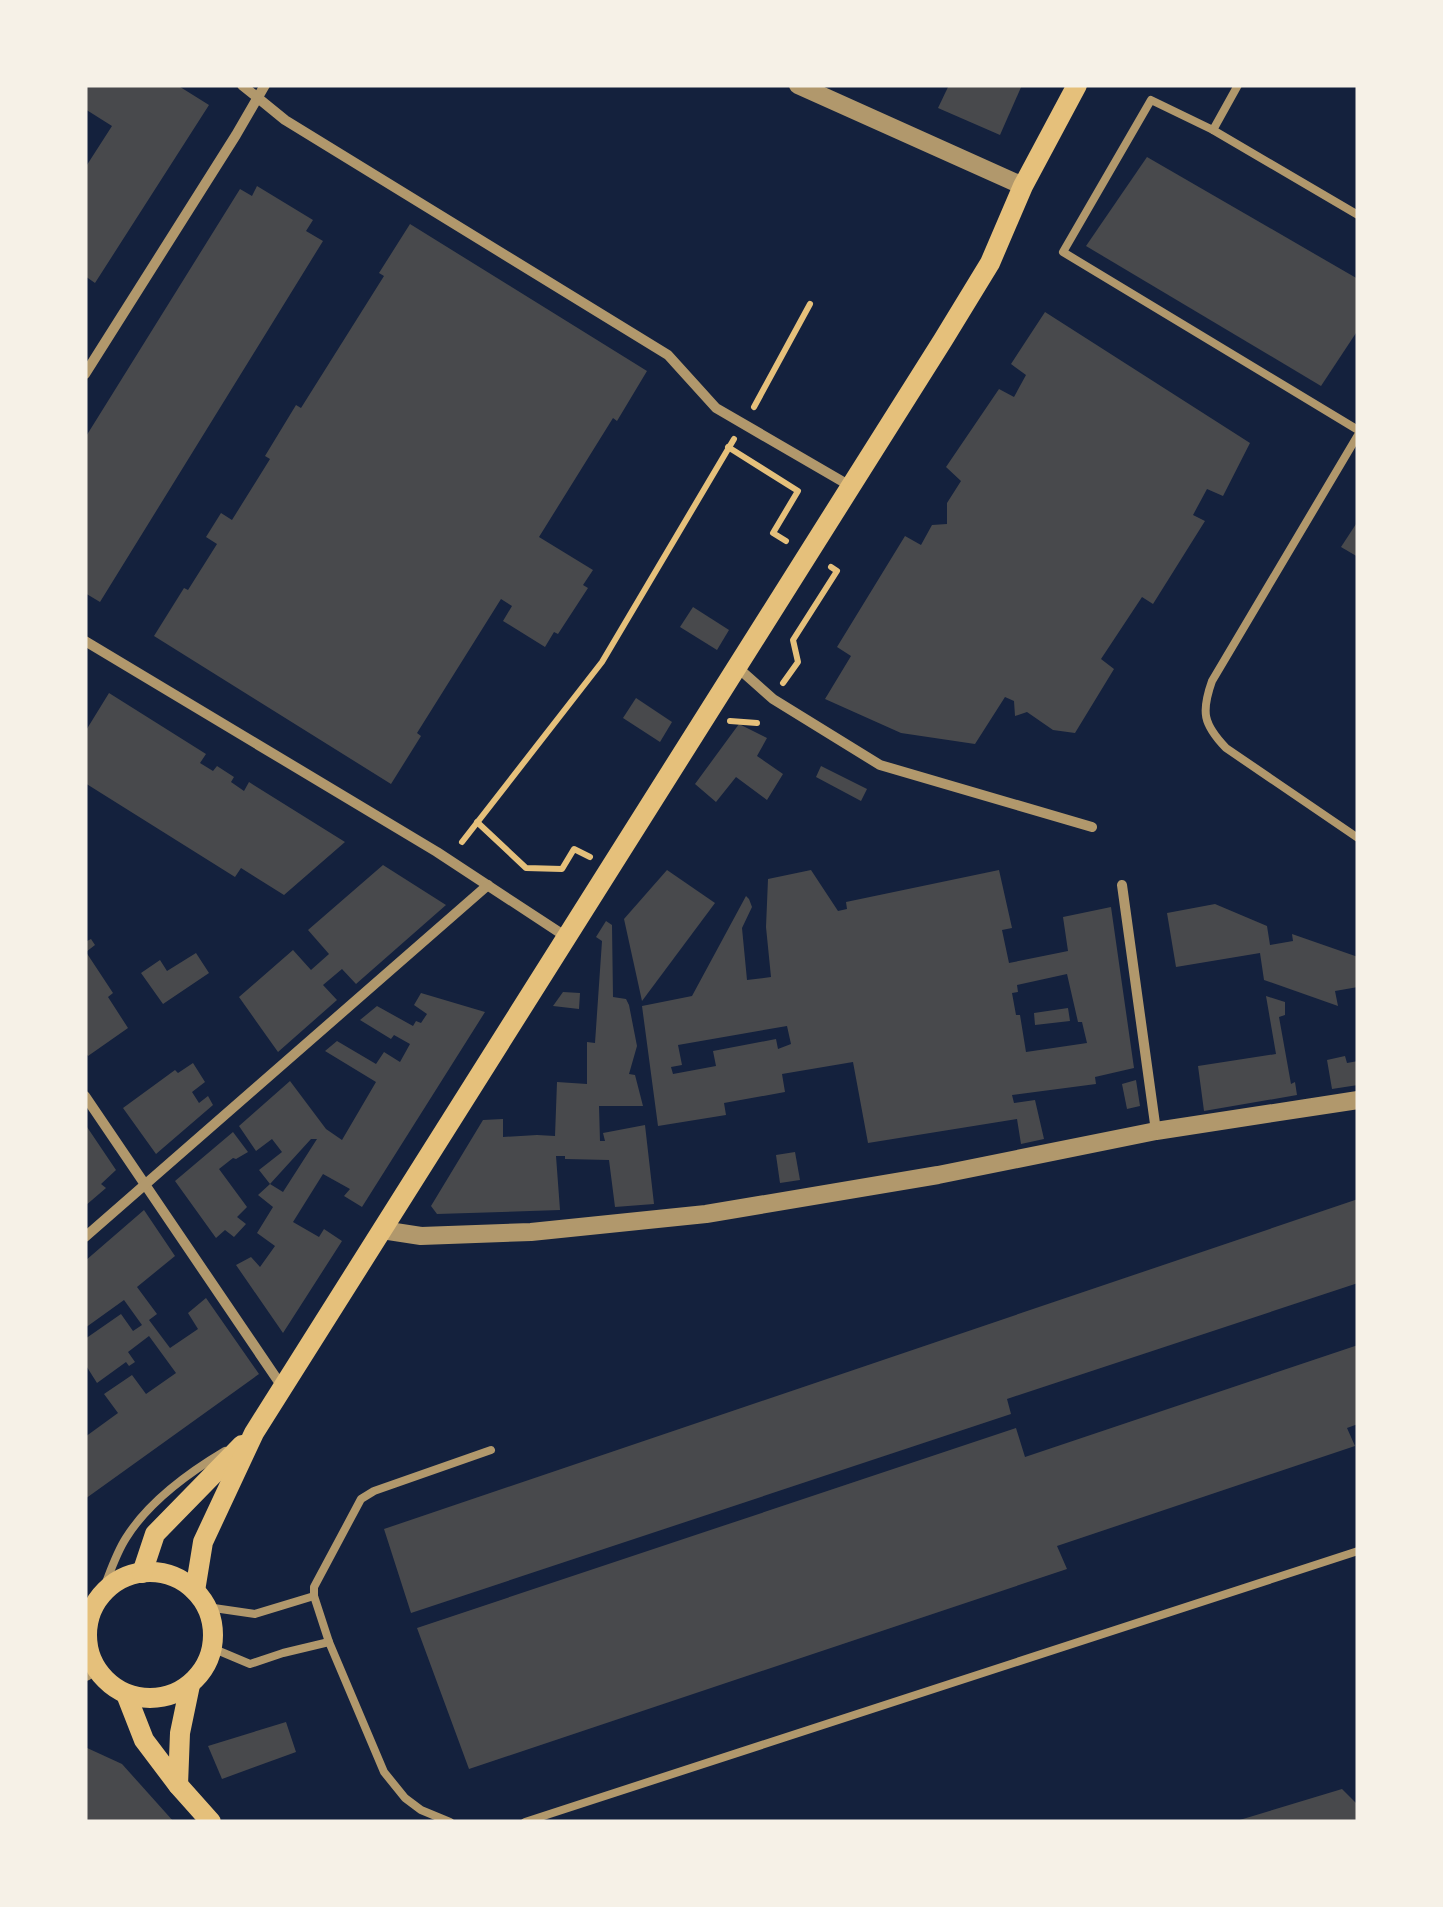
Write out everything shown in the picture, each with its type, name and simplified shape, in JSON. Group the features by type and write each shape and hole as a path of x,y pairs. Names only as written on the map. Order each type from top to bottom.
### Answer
{"main road":[{"path":"201,1599 179,1580 161,1573 142,1573 113,1584 87,1616 90,1669 126,1694 147,1699 170,1695 190,1685 208,1662 213,1627 201,1599 203,1542 254,1433 990,263 1023,186 1077,85"},
{"path":"142,1573 155,1534 254,1433"},
{"path":"178,1785 180,1734 190,1685"},
{"path":"126,1694 144,1740 211,1822"}],"street":[{"path":"242,85 285,120 668,354 716,408 852,487"},
{"path":"85,374 265,85"},
{"path":"798,85 1023,186"},
{"path":"85,642 450,860 568,938"},
{"path":"736,667 772,699 880,765 1092,827"},
{"path":"85,1237 488,885"},
{"path":"1122,885 1156,1131"},
{"path":"85,1096 283,1389"},
{"path":"382,1230 422,1236 532,1232 706,1214 938,1175 1156,1131 1358,1100"}],"lane":[{"path":"1213,130 1238,85"},
{"path":"1358,215 1213,130 1151,100 1063,252 1358,432 1212,681 1204,702 1206,720 1226,748 1358,838"},
{"path":"101,1595 124,1540 145,1512 199,1466 254,1433"},
{"path":"450,1822 420,1810 384,1772 329,1642 314,1587 361,1499 491,1450"},
{"path":"526,1822 1358,1551"},
{"path":"201,1599 255,1614 314,1596"},
{"path":"212,1648 250,1664 329,1642"}],"path":[{"path":"754,407 810,304"},
{"path":"450,860 602,662 738,434"},
{"path":"728,447 798,491 773,533 787,541"},
{"path":"782,684 798,662 792,640 837,571 823,562"},
{"path":"477,822 526,868 562,869 574,850 592,858"}],"building":[{"path":"85,85 177,85 209,105 95,283 85,276 85,168 112,126 85,109"},
{"path":"949,85 1022,85 1000,135 938,108"},
{"path":"1147,157 1358,279 1358,330 1321,386 1086,246"},
{"path":"257,186 313,220 306,231 323,241 100,602 85,593 85,438 240,189 252,196"},
{"path":"410,224 647,371 539,537 593,570 583,585 588,588 545,647 503,621 512,606 501,599 417,733 421,736 391,784 154,636 217,544 206,537 221,513 232,520 270,459 265,456 296,405 301,408 384,276 379,273"},
{"path":"1045,312 1250,443 1223,496 1207,489 1193,515 1205,521 1153,604 1142,597 1101,659 1114,669 1075,733 1053,730 1027,712 1015,716 1014,701 1005,697 975,744 901,733 825,699 851,656 837,647 905,536 921,545 932,525 947,524 947,503 961,481 946,467 999,389 1014,397 1026,375 1011,364"},
{"path":"1358,521 1358,557 1341,547"},
{"path":"693,607 729,630 717,650 680,627"},
{"path":"109,693 206,754 200,763 213,771 217,766 234,777 231,782 244,791 249,782 345,842 284,895 241,868 235,877 85,783 85,732"},
{"path":"636,698 672,722 660,742 623,718"},
{"path":"739,724 767,738 757,756 783,774 767,800 736,777 716,802 695,784"},
{"path":"821,766 867,789 861,801 816,777"},
{"path":"383,865 446,905 356,984 342,969 323,985 337,1000 278,1052 239,997 293,950 311,970 329,954 308,930"},
{"path":"667,870 715,903 642,1001 624,919"},
{"path":"811,870 838,911 847,909 846,902 999,870 1012,928 1002,930 1009,963 1068,951 1063,917 1111,907 1134,1068 1095,1077 1096,1084 1012,1095 1014,1103 1035,1100 1044,1139 1021,1144 1017,1119 868,1143 853,1062 782,1074 785,1092 724,1103 726,1115 658,1126 642,1006 692,996 746,896 752,907 742,928 747,980 771,977 766,927 768,879","holes":["1067,974 1087,1043 1026,1052 1012,993 1018,992 1017,985","787,1026 791,1044 778,1049 776,1039 713,1051 716,1066 673,1074 671,1067 682,1065 678,1045"]},
{"path":"1215,904 1267,926 1270,945 1293,941 1292,934 1358,957 1358,987 1335,991 1338,1006 1264,980 1260,953 1176,967 1167,913"},
{"path":"606,921 612,925 613,997 626,999 629,1005 637,1046 629,1074 635,1075 643,1106 599,1106 600,1141 605,1141 603,1133 645,1125 654,1204 615,1207 609,1160 556,1156 560,1210 437,1214 431,1206 483,1120 503,1119 503,1137 555,1136 557,1082 587,1084 587,1042 595,1043 602,941 596,937"},
{"path":"91,939 95,945 86,952 113,993 108,997 128,1028 88,1056 85,942"},
{"path":"196,953 209,973 163,1004 141,973 160,960 167,971"},
{"path":"563,992 580,993 579,1009 553,1006"},
{"path":"421,993 485,1012 362,1207 344,1196 350,1189 323,1174 293,1222 319,1237 324,1229 342,1241 283,1333 236,1265 251,1257 260,1267 275,1246 257,1233 273,1207 258,1195 270,1184 259,1170 282,1152 272,1139 256,1151 239,1126 290,1081 326,1129 342,1140 376,1082 325,1051 337,1041 376,1064 384,1052 400,1062 410,1044 394,1035 391,1039 360,1020 377,1006 413,1026 427,1014 414,1005","holes":["311,1139 317,1139 283,1192 270,1184"]},
{"path":"1266,996 1285,1002 1285,1015 1279,1017 1291,1084 1295,1082 1297,1095 1204,1111 1198,1066 1276,1054"},
{"path":"1068,1008 1070,1021 1035,1025 1034,1013"},
{"path":"1345,1056 1347,1063 1358,1061 1358,1085 1332,1089 1327,1060"},
{"path":"193,1063 205,1082 192,1092 199,1103 208,1096 213,1105 156,1154 123,1108 175,1070 178,1073"},
{"path":"1136,1080 1140,1106 1127,1109 1122,1084"},
{"path":"85,1124 116,1170 101,1184 106,1188 85,1206"},
{"path":"233,1132 248,1152 219,1169 247,1207 237,1217 246,1224 234,1237 225,1230 216,1238 175,1181"},
{"path":"795,1152 800,1180 780,1183 776,1155"},
{"path":"1358,1199 1358,1283 1007,1399 1011,1414 411,1613 384,1529"},
{"path":"144,1210 175,1256 137,1287 157,1314 149,1320 170,1348 198,1329 188,1313 206,1298 259,1374 85,1499 85,1437 118,1413 104,1394 132,1375 146,1394 176,1373 149,1336 128,1352 135,1362 129,1366 126,1362 97,1383 85,1364 85,1339 121,1314 133,1331 142,1325 124,1300 85,1328 85,1261"},
{"path":"1358,1345 1358,1424 1347,1428 1355,1446 1057,1546 1067,1569 469,1769 417,1628 1016,1428 1025,1457"},
{"path":"286,1722 296,1752 222,1779 208,1746"},
{"path":"85,1747 122,1764 174,1822 85,1822"},
{"path":"1342,1789 1358,1805 1358,1822 1233,1822"}]}
